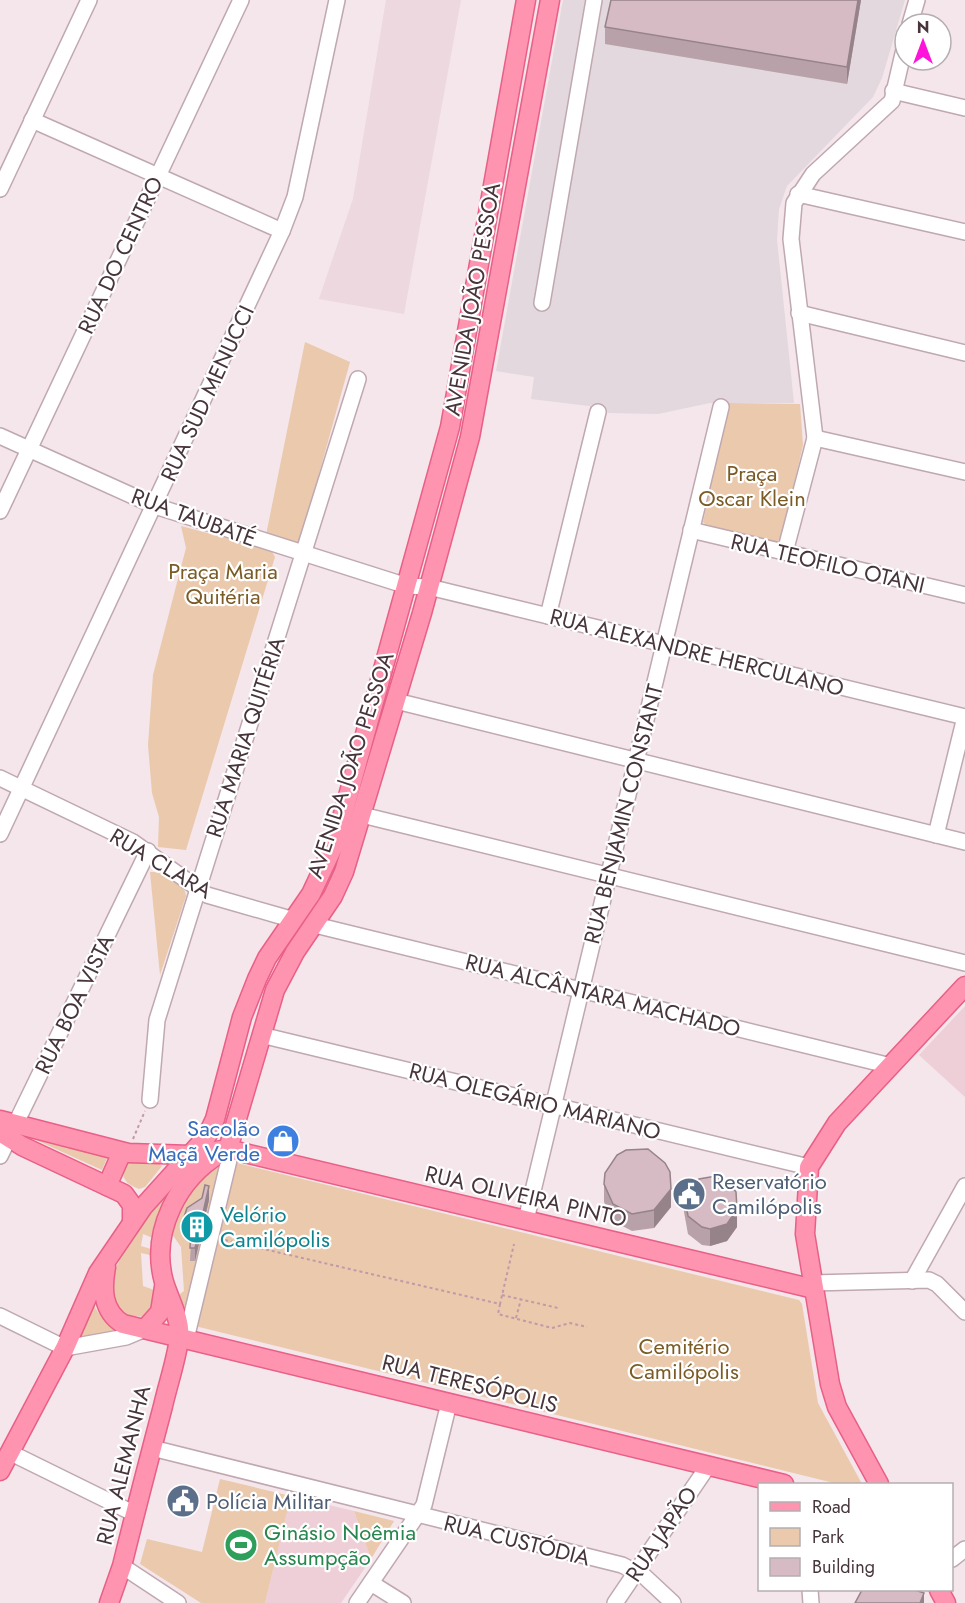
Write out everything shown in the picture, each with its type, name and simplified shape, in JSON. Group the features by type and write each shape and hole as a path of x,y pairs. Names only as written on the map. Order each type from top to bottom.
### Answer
{"main road":[{"name":"AVENIDA JOÃO PESSOA","path":"0,1471 65,1348 95,1280 132,1221 211,1129 242,1017 256,980 267,958 320,878 335,843 450,426 526,0"},
{"name":"AVENIDA JOÃO PESSOA","path":"228,1149 275,990 295,952 315,925 337,888 362,815 429,587 479,399 550,0"},
{"path":"877,1483 831,1391 813,1286 805,1216 809,1167 837,1123 965,986"},
{"path":"6,1128 124,1152 191,1155 228,1149"},
{"path":"6,1128 124,1194 130,1201 132,1221"},
{"path":"183,1338 165,1283 161,1260 163,1237 173,1203 192,1176 209,1161 228,1149"},
{"name":"RUA OLIVEIRA PINTO","path":"228,1149 813,1286"},
{"path":"107,1186 124,1152"},
{"name":"RUA TERESÓPOLIS","path":"106,1265 104,1295 110,1313 123,1324 708,1466 764,1482"},
{"path":"146,1329 160,1312 165,1283"},
{"name":"RUA ALEMANHA","path":"109,1603 122,1566 183,1338"}],"street":[{"path":"0,189 89,0"},
{"name":"RUA DO CENTRO","path":"0,511 241,0"},
{"name":"RUA SUD MENUCCI","path":"0,834 282,231 295,197 338,0"},
{"path":"542,303 594,0"},
{"path":"784,552 815,438 790,226 794,203 813,174 892,101 898,72"},
{"path":"893,91 965,108"},
{"path":"33,120 282,231"},
{"path":"798,194 965,232"},
{"path":"799,313 965,353"},
{"name":"RUA MARIA QUITÉRIA","path":"150,1100 157,1020 358,378"},
{"name":"RUA BENJAMIN CONSTANT","path":"526,1220 721,407"},
{"path":"548,616 598,412"},
{"name":"RUA TAUBATÉ","path":"0,435 155,506 407,586 429,587"},
{"path":"815,438 965,472"},
{"name":"RUA TEOFILO OTANI","path":"691,530 965,595"},
{"name":"RUA ALEXANDRE HERCULANO","path":"429,587 965,717"},
{"path":"396,701 965,842"},
{"path":"936,835 965,717"},
{"name":"RUA CLARA","path":"0,778 148,851 207,895 294,920"},
{"path":"362,815 965,963"},
{"name":"RUA BOA VISTA","path":"0,1156 6,1128 148,851"},
{"name":"RUA ALCÂNTARA MACHADO","path":"315,925 891,1066"},
{"name":"RUA OLEGÁRIO MARIANO","path":"261,1035 809,1167"},
{"path":"183,1338 211,1236 229,1160 228,1149"},
{"path":"912,1281 965,1186"},
{"path":"813,1286 934,1281 965,1312"},
{"path":"0,1316 65,1348 126,1337 146,1329"},
{"path":"357,1603 424,1505 449,1403"},
{"name":"RUA CUSTÓDIA","path":"152,1448 416,1516 622,1565 636,1572 673,1603"},
{"path":"9,1452 135,1514"},
{"name":"RUA JAPÃO","path":"615,1603 708,1466"},
{"path":"122,1566 178,1603"},
{"path":"371,1582 403,1603"}],"path":[{"path":"124,1152 150,1100"},
{"path":"211,1236 500,1304"},
{"path":"514,1244 498,1314 552,1328 570,1323 587,1327"},
{"path":"502,1295 558,1308"},
{"path":"516,1318 521,1299"}],"shaded area":[{"path":"386,0 461,0 404,314 319,299 353,199"},
{"path":"563,0 905,0 901,12 893,12 893,41 882,78 873,97 787,186 779,209 777,240 794,403 710,403 658,414 609,413 589,406 531,399 534,377 496,371"},
{"path":"965,1006 965,1097 919,1055"},
{"path":"291,1496 354,1511 371,1559 341,1603 265,1603"}],"green space":[{"path":"305,342 350,362 299,546 266,535"},
{"name":"Praça Oscar Klein","path":"729,403 800,404 803,445 782,537 777,542 708,527 703,522"},
{"name":"Praça Maria Quitéria","path":"181,526 271,550 275,557 186,850 158,847 159,817 152,793 148,745 153,675 186,548"},
{"path":"150,872 161,873 178,882 186,896 160,975"},
{"path":"25,1135 108,1156 102,1170"},
{"path":"131,1161 162,1166 145,1187 139,1189 128,1183 123,1174 125,1165"},
{"name":"Cemitério Camilópolis","path":"237,1163 799,1300 802,1304 818,1403 861,1483 834,1483 195,1326 231,1168"},
{"path":"222,1165 187,1317 176,1297 184,1291 181,1247 172,1234 179,1213 196,1185"},
{"path":"172,1187 160,1211 153,1238 143,1234 141,1246 151,1249 150,1255 141,1253 143,1286 154,1290 154,1306 144,1317 125,1315 112,1302 111,1278 142,1220"},
{"path":"92,1303 116,1333 76,1339"},
{"name":"Ginásio Noêmia Assumpção","path":"220,1479 291,1496 265,1603 201,1603 140,1564 147,1539 202,1552"},
{"path":"354,1511 394,1521 371,1559"}],"building":[{"path":"611,0 858,0 847,67 605,27"},
{"path":"648,1149 665,1163 670,1172 671,1189 654,1210 632,1214 613,1204 604,1184 605,1173 617,1155 626,1150"},
{"path":"716,1176 731,1185 736,1192 737,1209 727,1224 710,1229 702,1227 688,1216 684,1195 699,1179"},
{"path":"205,1185 209,1186 195,1248 190,1248 191,1229 183,1220 187,1208 202,1198"},
{"path":"861,1591 918,1591 924,1593 920,1603 855,1603"}],"place":[{"name":"Sacolão Maçã Verde","path":"283,1141"},
{"name":"Reservatório Camilópolis","path":"689,1194"},
{"name":"Velório Camilópolis","path":"197,1227"},
{"name":"Polícia Militar","path":"183,1501"},
{"name":"Ginásio Noêmia Assumpção","path":"241,1545"}]}
